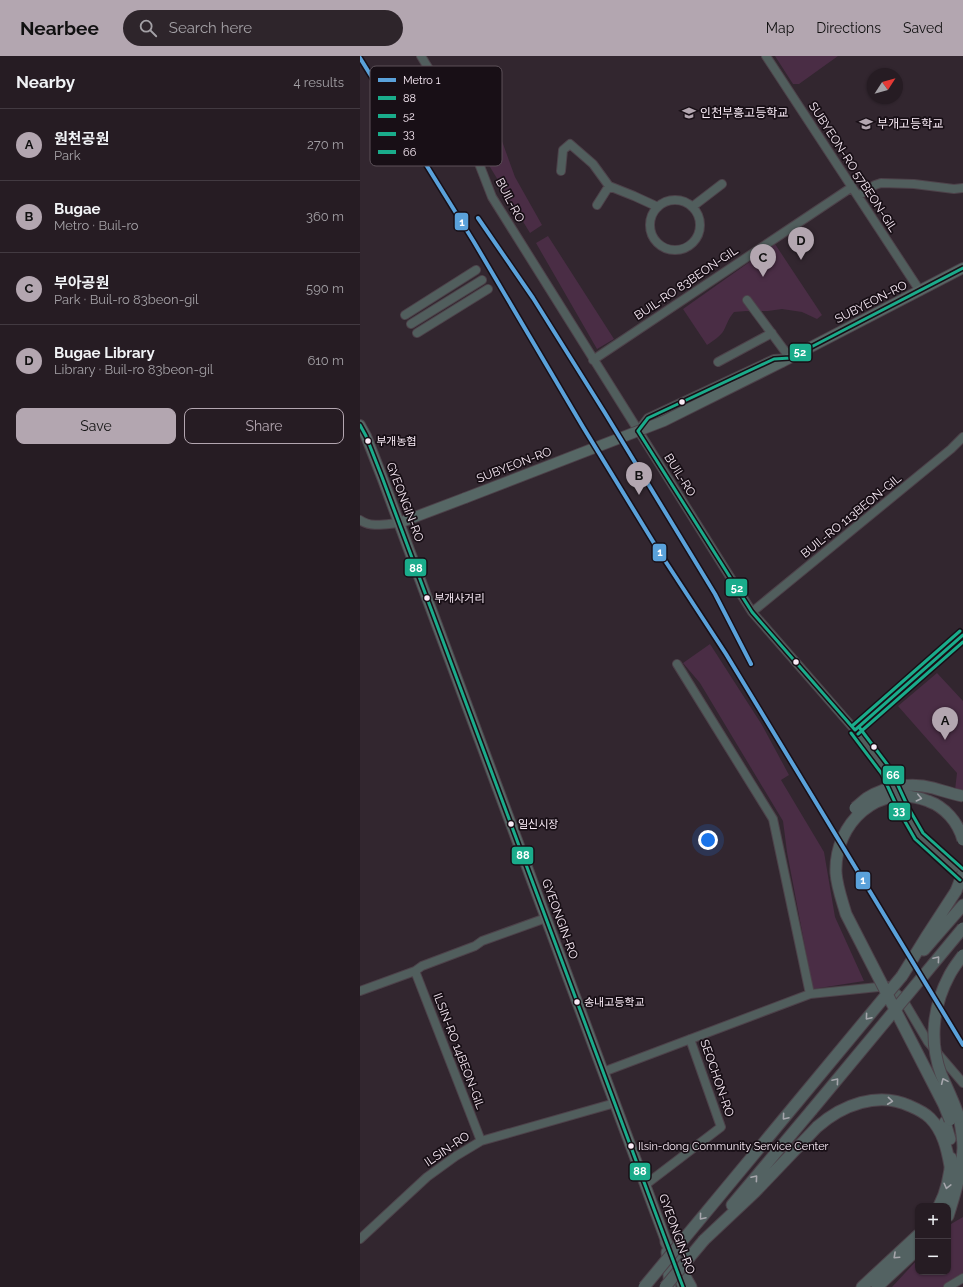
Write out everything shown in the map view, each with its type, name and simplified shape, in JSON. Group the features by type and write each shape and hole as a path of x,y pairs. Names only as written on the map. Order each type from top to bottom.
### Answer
{"highway":[{"path":"948,1122 942,1114 840,915 832,888 830,874 834,841 842,825 852,811 867,798 882,790 898,786 932,788 948,794 963,796"},
{"path":"951,1206 954,1197 957,1143 846,914 839,893 836,872 838,853 843,837 858,814 870,805 891,797 905,795 922,798 938,804 951,817 961,832 963,840"},
{"path":"902,976 956,891 963,874"},
{"path":"644,1287 902,976 963,905"},
{"path":"665,1287 963,928"},
{"path":"955,1168 945,1141 948,1122 941,1074 936,1057 934,1017 949,975 963,955"},
{"path":"704,1240 755,1192 817,1127 828,1117 842,1109 872,1100 887,1100 902,1102 918,1109 930,1118 948,1122"},
{"path":"940,1203 945,1194 949,1178 955,1168"},
{"path":"861,1287 915,1239"},
{"path":"666,1242 670,1287"},
{"path":"666,1242 691,1287"},
{"path":"877,1287 915,1252"}],"main road":[{"name":"SUBYEON-RO","path":"399,523 664,421 786,360 963,268"},
{"name":"GYEONGIN-RO","path":"360,425 399,523 683,1287"}],"street":[{"name":"BUIL-RO","path":"421,56 427,66"},
{"name":"SUBYEON-RO 57BEON-GIL","path":"766,56 920,291"},
{"path":"561,171 563,150 570,144 593,164 609,186 658,207"},
{"name":"BUIL-RO","path":"480,166 492,197 752,612 855,730 886,771 919,836 963,874"},
{"path":"858,196 880,183 914,184 954,189 963,188"},
{"path":"692,207 722,184"},
{"path":"597,206 609,186"},
{"name":"BUIL-RO 83BEON-GIL","path":"594,360 852,187"},
{"path":"671,200 679,200 692,207 700,222 696,238 690,244 675,250 666,248 659,244 650,230 650,222 658,207 664,202 671,200"},
{"path":"405,315 476,270"},
{"path":"411,324 482,280"},
{"path":"417,333 488,288"},
{"path":"747,300 772,333 786,360"},
{"path":"718,362 772,333"},
{"name":"SUBYEON-RO","path":"774,359 786,360 785,364 654,431 638,431 648,418 774,359"},
{"name":"BUIL-RO 113BEON-GIL","path":"752,612 951,449 963,437"},
{"path":"360,520 371,525 399,523"},
{"path":"855,730 963,635"},
{"path":"677,664 773,819 810,994"},
{"path":"360,991 475,946 482,941 546,918"},
{"name":"ILSIN-RO 14BEON-GIL","path":"415,970 481,1141"},
{"path":"603,1072 810,994 888,986 902,998 928,1042 963,1083"},
{"name":"SEOCHON-RO","path":"645,1185 721,1127 690,1038"},
{"name":"ILSIN-RO","path":"360,1239 427,1177 456,1156 481,1141 615,1103"},
{"path":"948,1287 963,1278"}],"shaded area":[{"path":"775,56 838,56 799,84 793,84"},
{"path":"502,141 515,177 542,225 530,233 489,166 502,166"},
{"path":"548,236 614,339 597,349 536,243"},
{"path":"775,244 822,315 817,319 802,312 782,309 734,312 723,332 707,345 683,309"},
{"path":"710,644 762,725 789,775 781,780 824,852 835,917 864,981 813,989 787,852 783,821 700,683 683,663"},
{"path":"937,673 963,701 963,792 955,790 957,773 898,706"},
{"path":"963,1217 963,1275 947,1287 892,1287 915,1262 915,1275 951,1275 951,1224"}],"metro line":[{"name":"1","path":"360,58 370,74"},
{"name":"1","path":"427,166 474,242 583,427 660,553 726,654 963,1045"},
{"name":"1","path":"478,218 533,298 605,413 715,594 751,664"}],"transit line":[{"name":"52","path":"638,431 648,418 774,359 790,358 963,268"},
{"name":"88","path":"360,425 366,436 382,477 683,1287"},
{"name":"52","path":"638,431 752,612 855,730"},
{"name":"66","path":"852,726 960,631"},
{"name":"52","path":"855,730 963,635"},
{"name":"33","path":"858,734 963,642"},
{"name":"66","path":"859,727 890,768 908,807 923,833 963,869"},
{"name":"33","path":"851,733 882,774 899,811 915,839 960,880"}],"place":[{"name":"인천부흥고등학교","path":"689,113"},
{"name":"부개고등학교","path":"866,124"},
{"name":"Bugae Library","path":"801,260"},
{"name":"부아공원","path":"763,277"},
{"name":"부개농협","path":"368,441"},
{"name":"Bugae","path":"639,495"},
{"name":"부개사거리","path":"427,598"},
{"name":"원천공원","path":"945,740"},
{"name":"일신시장","path":"511,824"},
{"name":"송내고등학교","path":"577,1002"},
{"name":"Ilsin-dong Community Service Center","path":"631,1146"}]}
